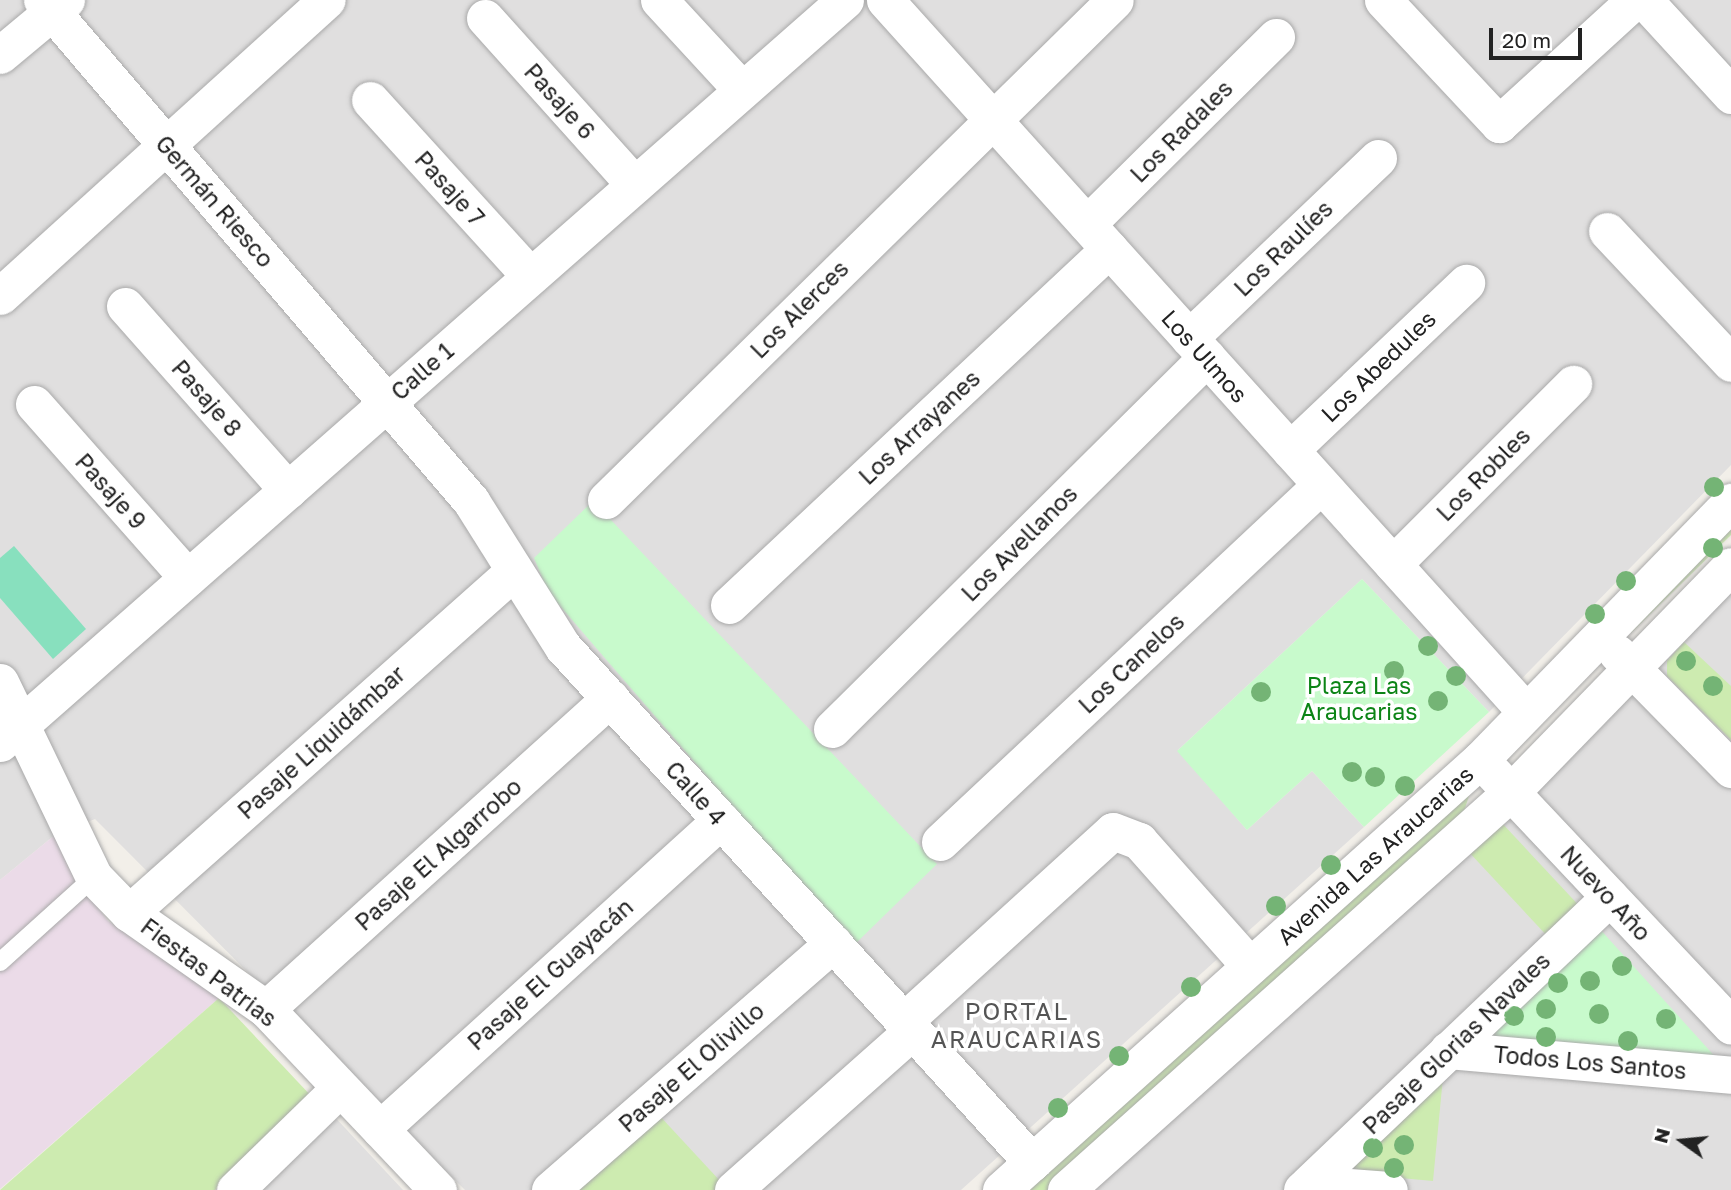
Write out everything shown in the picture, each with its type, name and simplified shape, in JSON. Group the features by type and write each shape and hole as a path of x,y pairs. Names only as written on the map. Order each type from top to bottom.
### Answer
{"street":[{"path":"0,296 165,143 327,0"},
{"path":"659,0 742,90"},
{"name":"Calle 1","path":"10,735 845,0"},
{"name":"Los Ulmos","path":"885,0 1526,712"},
{"name":"Los Alerces","path":"606,500 1115,0"},
{"path":"1383,0 1499,124 1622,5 1731,95"},
{"path":"0,55 54,4"},
{"name":"Germán Riesco","path":"54,4 165,143 388,402"},
{"name":"Pasaje 6","path":"485,18 635,185"},
{"name":"Los Radales","path":"1098,237 1276,37"},
{"name":"Pasaje 7","path":"370,100 530,276"},
{"name":"Los Raulíes","path":"1198,348 1378,158"},
{"path":"1607,230 1731,363"},
{"name":"Los Arrayanes","path":"729,605 1098,237"},
{"name":"Los Abedules","path":"1290,450 1466,283"},
{"name":"Pasaje 8","path":"125,306 288,490"},
{"name":"Los Avellanos","path":"832,729 1198,348"},
{"name":"Los Robles","path":"1393,564 1573,384"},
{"name":"Calle 4","path":"388,402 471,501 513,572 563,646 1032,1162"},
{"name":"Pasaje 9","path":"34,404 188,578"},
{"name":"Los Canelos","path":"940,842 1321,485"},
{"name":"Avenida Las Araucarias","path":"1001,1190 1481,759 1731,502"},
{"name":"Avenida Las Araucarias","path":"1066,1190 1511,792 1633,670 1731,566"},
{"name":"Pasaje Liquidámbar","path":"129,913 513,572"},
{"path":"1601,637 1731,769"},
{"name":"Fiestas Patrias","path":"0,682 10,735 94,877 129,913 266,1009 438,1190"},
{"name":"Pasaje El Algarrobo","path":"266,1009 610,698"},
{"name":"Nuevo Año","path":"1481,759 1731,1026"},
{"name":"Pasaje El Guayacán","path":"380,1129 721,820"},
{"path":"733,1190 1113,831 1139,841 1250,966"},
{"name":"Pasaje Glorias Navales","path":"1306,1187 1609,897"},
{"name":"Pasaje El Olivillo","path":"550,1190 833,943"},
{"name":"Todos Los Santos","path":"1448,1050 1731,1075"},
{"path":"235,1190 341,1088"},
{"path":"1306,1187 1389,1190"}],"lane":[{"path":"0,962 94,877"}],"shaded area":[{"path":"0,0 1731,0 1731,465 1489,712 1362,579 1178,750 1247,830 1312,771 1364,827 961,1190 465,1190 95,819 56,834 0,880"},
{"path":"1731,591 1731,1190 1094,1190 1411,904"},
{"path":"56,834 68,867 108,921 219,998 0,1189 0,880"},
{"path":"330,1112 403,1190 248,1190"}],"green space":[{"path":"593,501 937,864 853,946 548,592 534,558"},
{"path":"1731,519 1731,535 1631,633 1630,625"},
{"path":"14,546 86,629 53,659 0,598 0,558"},
{"name":"Plaza Las Araucarias","path":"1362,579 1489,712 1364,827 1312,771 1247,830 1177,751"},
{"path":"1684,642 1731,686 1731,740 1667,676 1667,661"},
{"path":"1469,796 1464,811 1047,1190 1027,1190 1459,798"},
{"path":"1501,822 1581,908 1549,938 1469,852"},
{"path":"1598,927 1719,1061 1489,1045 1486,1028"},
{"path":"219,998 313,1098 215,1190 0,1190"},
{"path":"1444,1067 1433,1181 1335,1172"},
{"path":"658,1114 722,1183 714,1190 574,1190"}],"district":[{"name":"PORTAL ARAUCARIAS","path":"1017,1025"}]}
